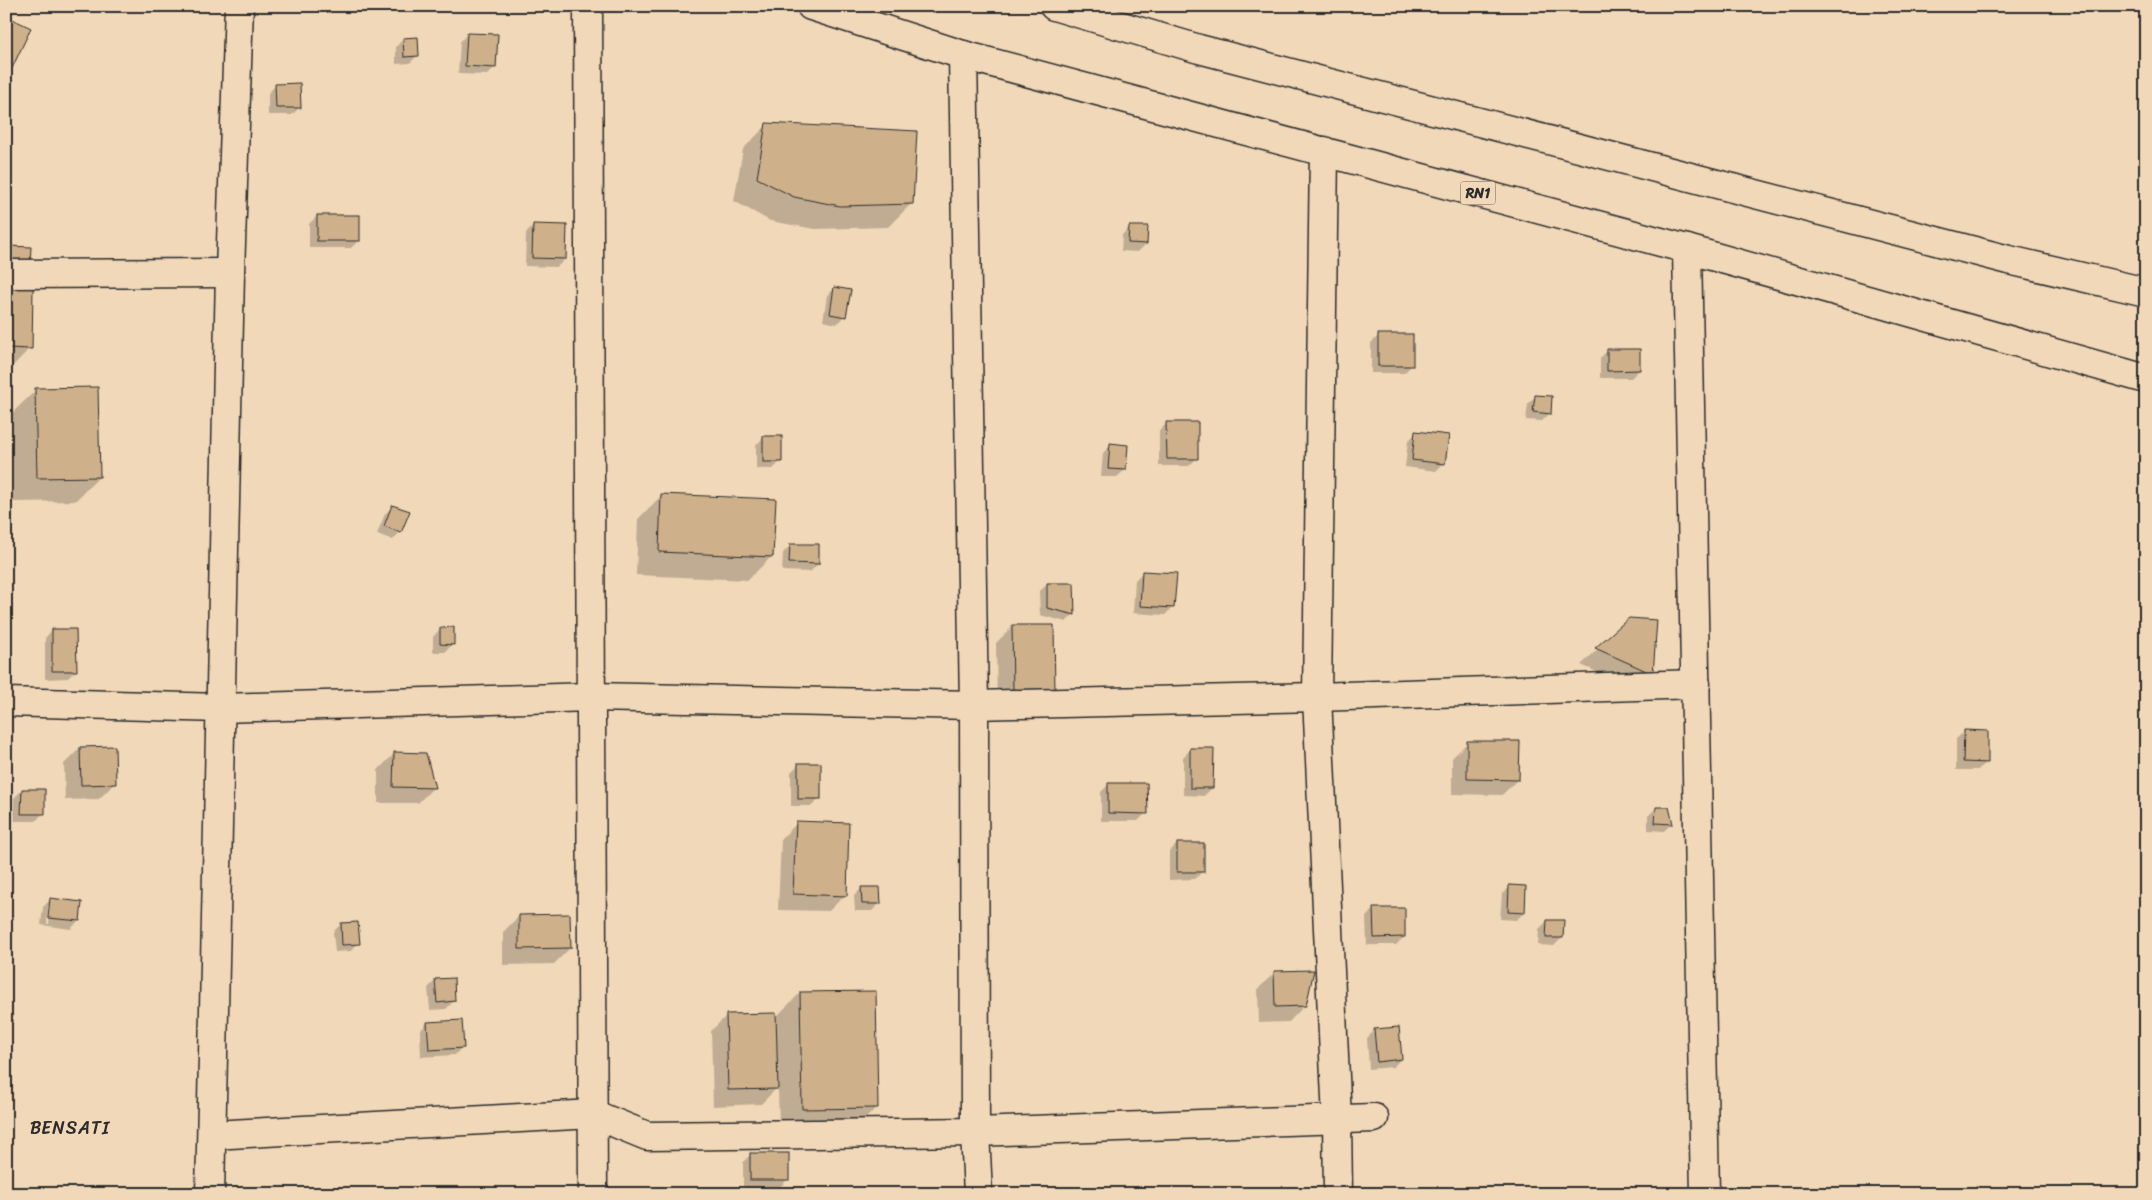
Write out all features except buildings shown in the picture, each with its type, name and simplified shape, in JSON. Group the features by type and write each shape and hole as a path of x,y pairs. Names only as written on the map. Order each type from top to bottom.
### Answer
{"main road":[{"path":"210,1194 230,273 239,6"},
{"path":"588,6 593,1194"},
{"name":"RN1","path":"811,6 963,55 1687,249 2146,380"},
{"path":"1054,6 1218,54 2009,260 2146,292"},
{"path":"963,55 974,705 975,1132 978,1194"},
{"path":"1324,151 1317,697 1337,1119 1338,1194"},
{"path":"1687,249 1705,1194"},
{"path":"6,274 230,273"},
{"path":"6,702 221,708 591,697 974,705 1317,697 1696,684"},
{"path":"212,1135 592,1114 647,1136 975,1132 1374,1118"}],"district":[{"name":"BENSATI","path":"70,1128"}]}
